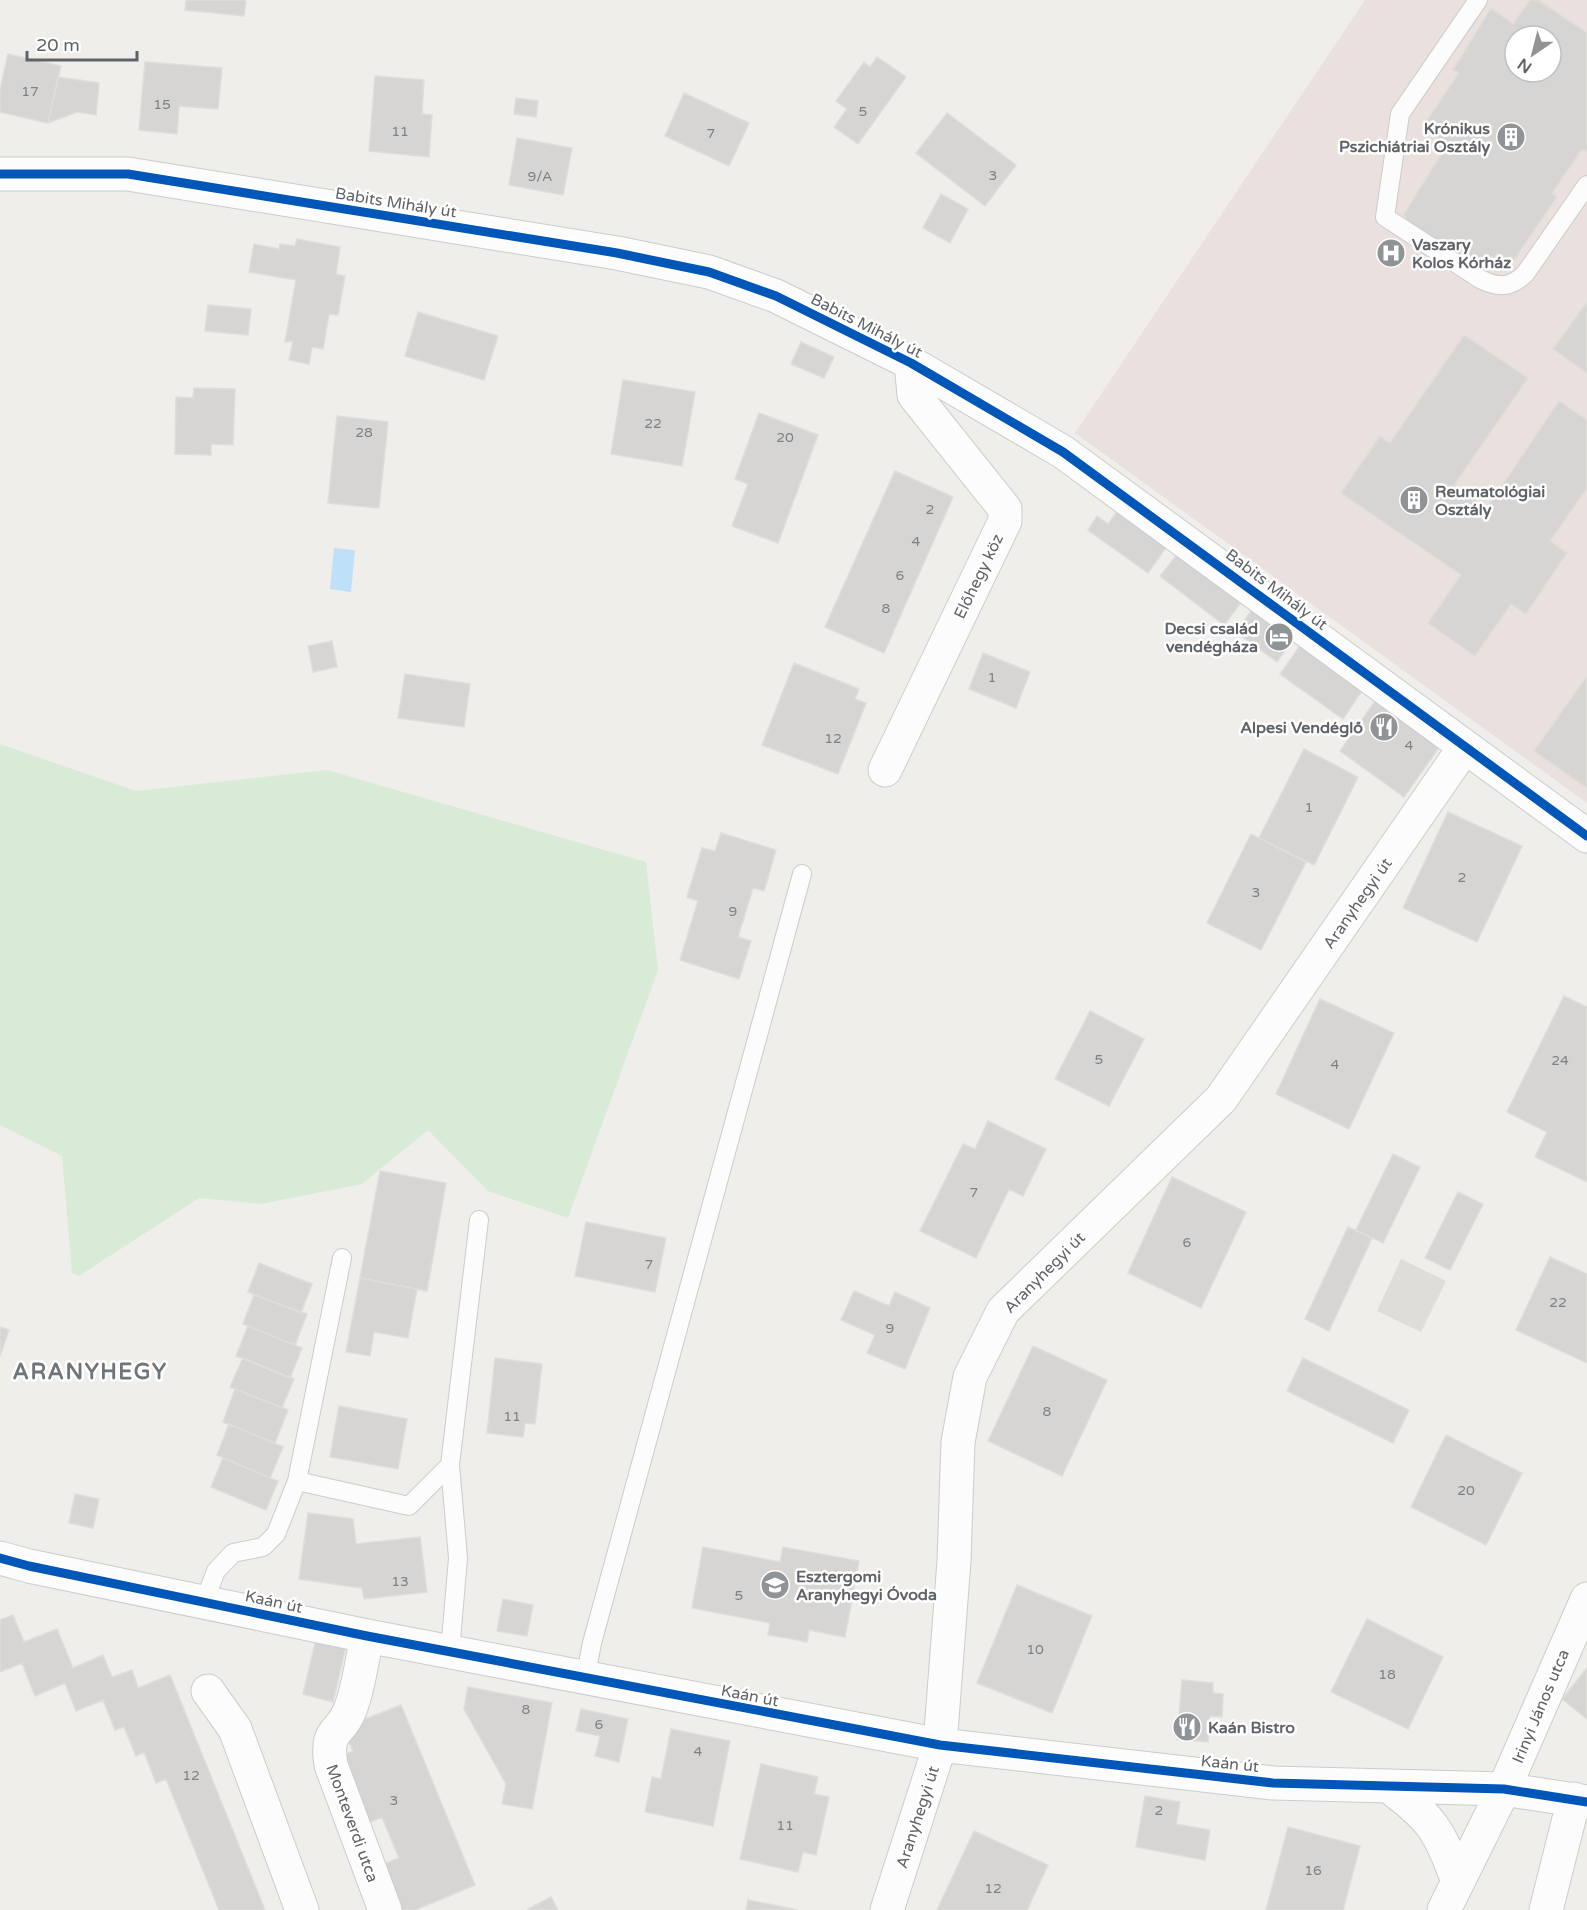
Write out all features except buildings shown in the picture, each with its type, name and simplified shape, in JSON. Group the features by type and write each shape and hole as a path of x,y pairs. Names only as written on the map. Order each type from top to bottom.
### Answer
{"street":[{"name":"Babits Mihály út","path":"0,174 128,174 669,264 709,272 776,296 911,363 1063,452 1587,836"},
{"name":"Előhegy köz","path":"885,770 1005,521 1005,509 914,395 911,363"},
{"name":"Aranyhegyi út","path":"887,1910 940,1745 954,1561 958,1442 970,1377 1003,1311 1221,1099 1464,748"},
{"name":"Kaán út","path":"0,1558 367,1636 940,1745 1273,1783 1504,1789 1580,1800"},
{"name":"Irinyi János utca","path":"1451,1896 1504,1789 1587,1599"},
{"name":"Monteverdi utca","path":"367,1636 350,1712 335,1730 328,1747 331,1765 384,1910"},
{"path":"208,1691 235,1729 302,1910"},
{"path":"1388,1786 1418,1808 1436,1827 1451,1896"},
{"path":"1546,1910 1580,1800"}],"lane":[{"path":"1478,0 1400,114 1385,217 1480,279 1493,286 1505,287 1517,282 1525,274 1587,184"},
{"path":"585,1679 592,1643 802,874"},
{"path":"450,1652 458,1558 450,1465 479,1220"},
{"path":"204,1602 216,1571 233,1553 263,1546 276,1534 297,1481 342,1258"},
{"path":"297,1481 409,1506 450,1465"}],"shaded area":[{"name":"Vaszary Kolos Kórház","path":"1365,0 1587,0 1587,803 1075,433"},
{"path":"1401,1259 1446,1281 1421,1332 1377,1311"}],"green space":[{"path":"0,744 136,791 327,770 646,862 658,970 568,1218 488,1191 428,1130 362,1184 261,1204 199,1198 79,1276 72,1273 62,1156 0,1125"}],"water":[{"path":"334,548 355,550 351,592 330,589"}],"cycle path":[{"path":"0,174 128,174 617,253 709,272 776,296 911,363 1063,452 1587,836"},
{"path":"0,1558 367,1636 940,1745 1273,1783 1504,1789 1587,1802"}],"place":[{"name":"Krónikus Pszichiátriai Osztály","path":"1511,137"},
{"name":"Vaszary Kolos Kórház","path":"1391,253"},
{"name":"Reumatológiai Osztály","path":"1414,500"},
{"name":"Decsi család vendégháza","path":"1279,637"},
{"name":"Alpesi Vendéglő","path":"1384,727"},
{"name":"Esztergomi Aranyhegyi Óvoda","path":"775,1585"},
{"name":"Kaán Bistro","path":"1187,1727"}],"district":[{"name":"ARANYHEGY","path":"90,1371"}]}
